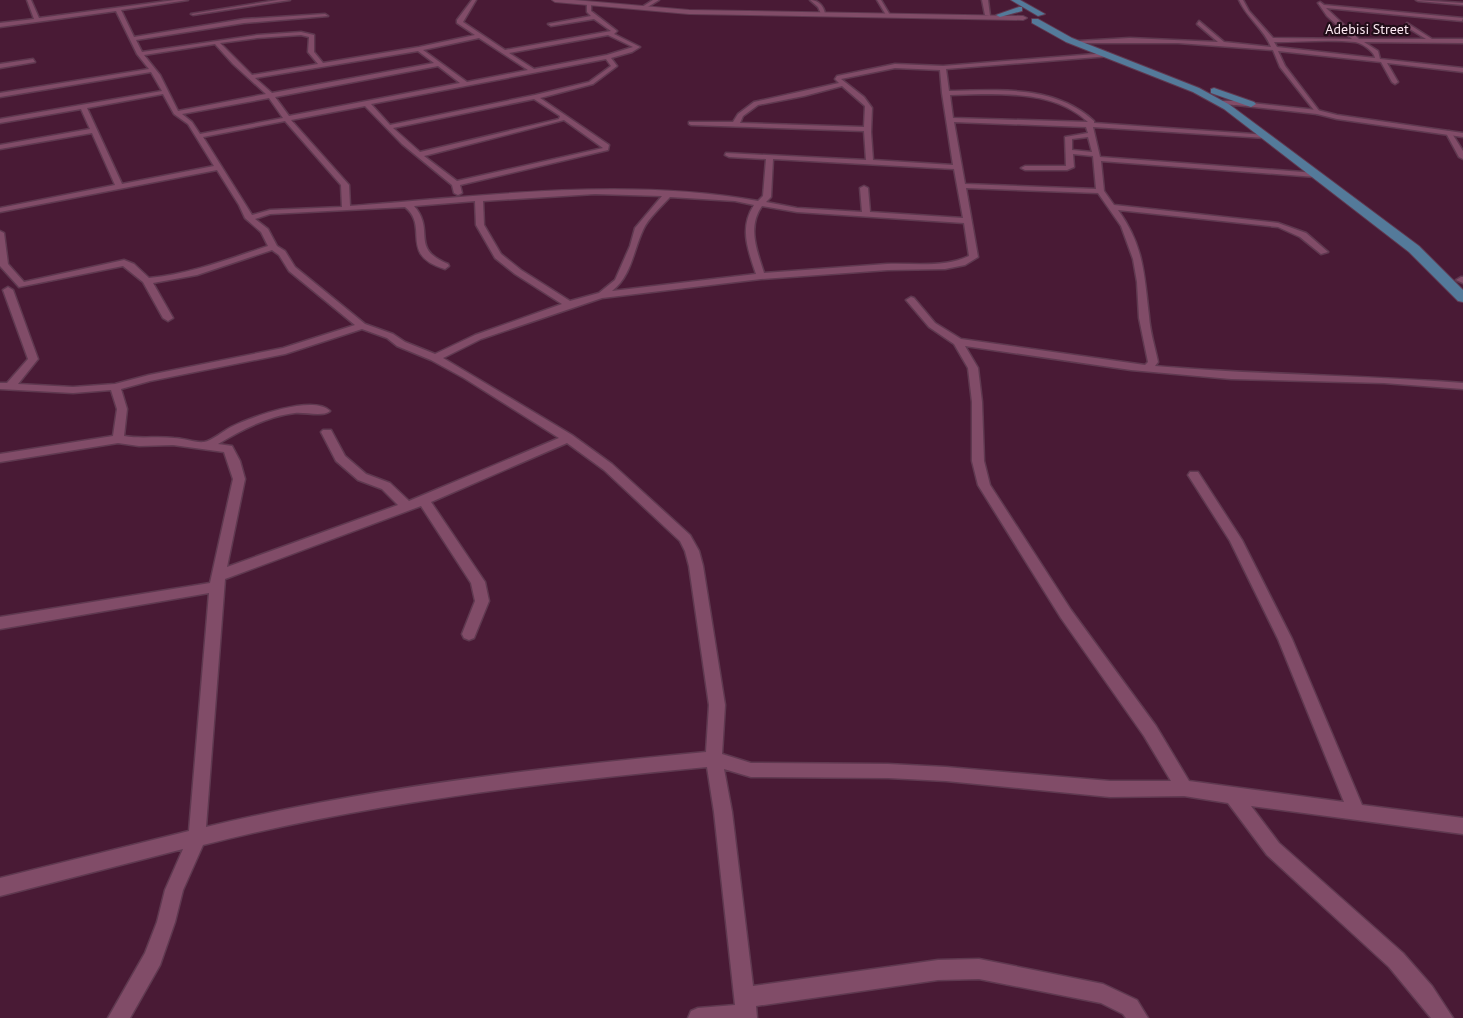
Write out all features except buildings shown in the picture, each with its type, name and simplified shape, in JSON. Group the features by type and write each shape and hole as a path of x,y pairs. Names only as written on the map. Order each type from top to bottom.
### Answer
{"main road":[{"path":"555,0 689,12 1023,14 1044,18"},
{"path":"572,0 644,7 823,13 1023,14"},
{"path":"1007,0 1023,14"},
{"path":"1015,0 1044,18 1057,34 1254,104"},
{"path":"1086,43 1108,55 1196,90 1220,103 1414,250 1463,298"},
{"path":"1206,88 1237,104 1421,244 1462,280"},
{"path":"1237,104 1254,104"}],"street":[{"path":"29,0 37,20"},
{"path":"0,25 185,0 193,14 204,27"},
{"path":"193,14 288,0"},
{"path":"474,0 460,20 460,23 533,71"},
{"path":"644,7 657,0"},
{"path":"812,0 820,6 823,13"},
{"path":"879,0 888,14"},
{"path":"985,0 988,15"},
{"path":"1241,0 1247,12 1258,22 1271,40 1282,66 1318,112"},
{"path":"1318,0 1329,15 1356,40 1376,52 1395,82"},
{"path":"1418,0 1463,4"},
{"path":"1449,3 1463,20"},
{"path":"505,52 615,32 589,12 589,4"},
{"path":"1322,6 1463,20"},
{"path":"118,10 140,54 153,70 176,114 190,123 217,168 243,205 249,218 265,231 273,247 282,253 292,269 362,326 435,358 468,376 523,412 568,438 608,467 685,538 692,551 696,566 717,705 714,759 723,812 746,1010"},
{"path":"132,38 266,19 325,16"},
{"path":"551,24 595,17"},
{"path":"1200,23 1222,44"},
{"path":"1407,25 1433,41"},
{"path":"198,136 607,57 634,50 636,47 609,33"},
{"path":"140,54 272,34 307,34 312,36 311,52 321,64"},
{"path":"251,77 419,49 480,36"},
{"path":"1086,43 1162,40 1222,44 1463,70"},
{"name":"Adebisi Street","path":"1271,40 1463,42"},
{"path":"217,43 235,63 272,97 295,130 345,185 346,209"},
{"path":"419,49 465,84"},
{"path":"870,162 867,129 870,113 868,106 842,84 838,79 839,77 888,67 943,68 1108,55"},
{"path":"388,127 536,97 591,83 614,66 607,57"},
{"path":"0,66 33,61"},
{"path":"176,114 440,64"},
{"path":"435,358 478,337 568,304 602,296 762,276 888,267 929,268 962,263 974,257 957,167 943,68"},
{"path":"0,95 153,70"},
{"path":"736,124 740,115 756,103 804,94 842,84"},
{"path":"0,121 165,92"},
{"path":"945,92 1018,94 1054,99 1069,105 1087,116 1092,122 1089,125 1096,157 1100,191 1125,226 1140,274 1144,318 1153,362 1148,368"},
{"path":"456,184 606,149 607,146 536,97"},
{"path":"366,103 388,127 456,184 460,200"},
{"path":"1220,103 1237,104"},
{"path":"1254,104 1463,135"},
{"path":"83,106 119,186"},
{"path":"418,154 561,120 564,115"},
{"path":"950,120 1089,125 1266,136"},
{"path":"691,123 867,129"},
{"path":"0,147 95,130"},
{"path":"1449,133 1463,157"},
{"path":"1026,168 1067,168 1070,166 1071,152 1068,137 1092,135"},
{"path":"1071,152 1096,157 1225,170 1316,175"},
{"path":"729,155 957,167"},
{"path":"762,276 748,239 751,213 759,202 766,197 770,158"},
{"path":"0,210 217,168"},
{"path":"962,186 1100,191"},
{"path":"864,188 866,214"},
{"path":"249,218 270,212 346,209 479,198 595,192 668,194 759,202 797,210 967,221"},
{"path":"602,296 618,281 634,246 639,228 668,194"},
{"path":"479,198 480,225 498,256 518,272 568,304"},
{"path":"407,204 414,209 421,224 420,246 431,260 445,266"},
{"path":"1112,207 1278,225 1295,229 1306,235 1324,252"},
{"path":"0,233 4,265 22,285"},
{"path":"147,281 158,281 273,247"},
{"path":"5,386 33,359 4,291 22,285 124,263 147,281 168,318"},
{"path":"912,300 921,314 932,325 958,342 1148,368 1231,376 1384,380 1463,386"},
{"path":"5,386 73,390 115,387 149,378 285,351 362,326"},
{"path":"958,342 973,368 977,402 978,461 984,485 1066,614 1150,730 1184,788"},
{"path":"115,387 122,409 118,439"},
{"path":"208,445 231,431 276,414 312,409 324,412"},
{"path":"327,432 340,458 362,477 386,486 407,506"},
{"path":"0,623 217,581 424,500 568,438"},
{"path":"0,458 118,439 139,442 173,441 228,449 234,461 239,479 217,581 197,837 174,890 166,922 153,958 118,1018"},
{"path":"1194,475 1236,540 1285,640 1356,812"},
{"path":"424,500 478,582 482,601 469,634"},
{"path":"0,887 197,837 304,813 455,787 714,759 751,770 888,771 946,774 1110,789 1184,788 1463,826"},
{"path":"1233,796 1273,849 1396,960 1425,993 1443,1018"},
{"path":"698,1018 746,1010 938,970 979,969 1103,994 1130,1007 1138,1018"}]}
